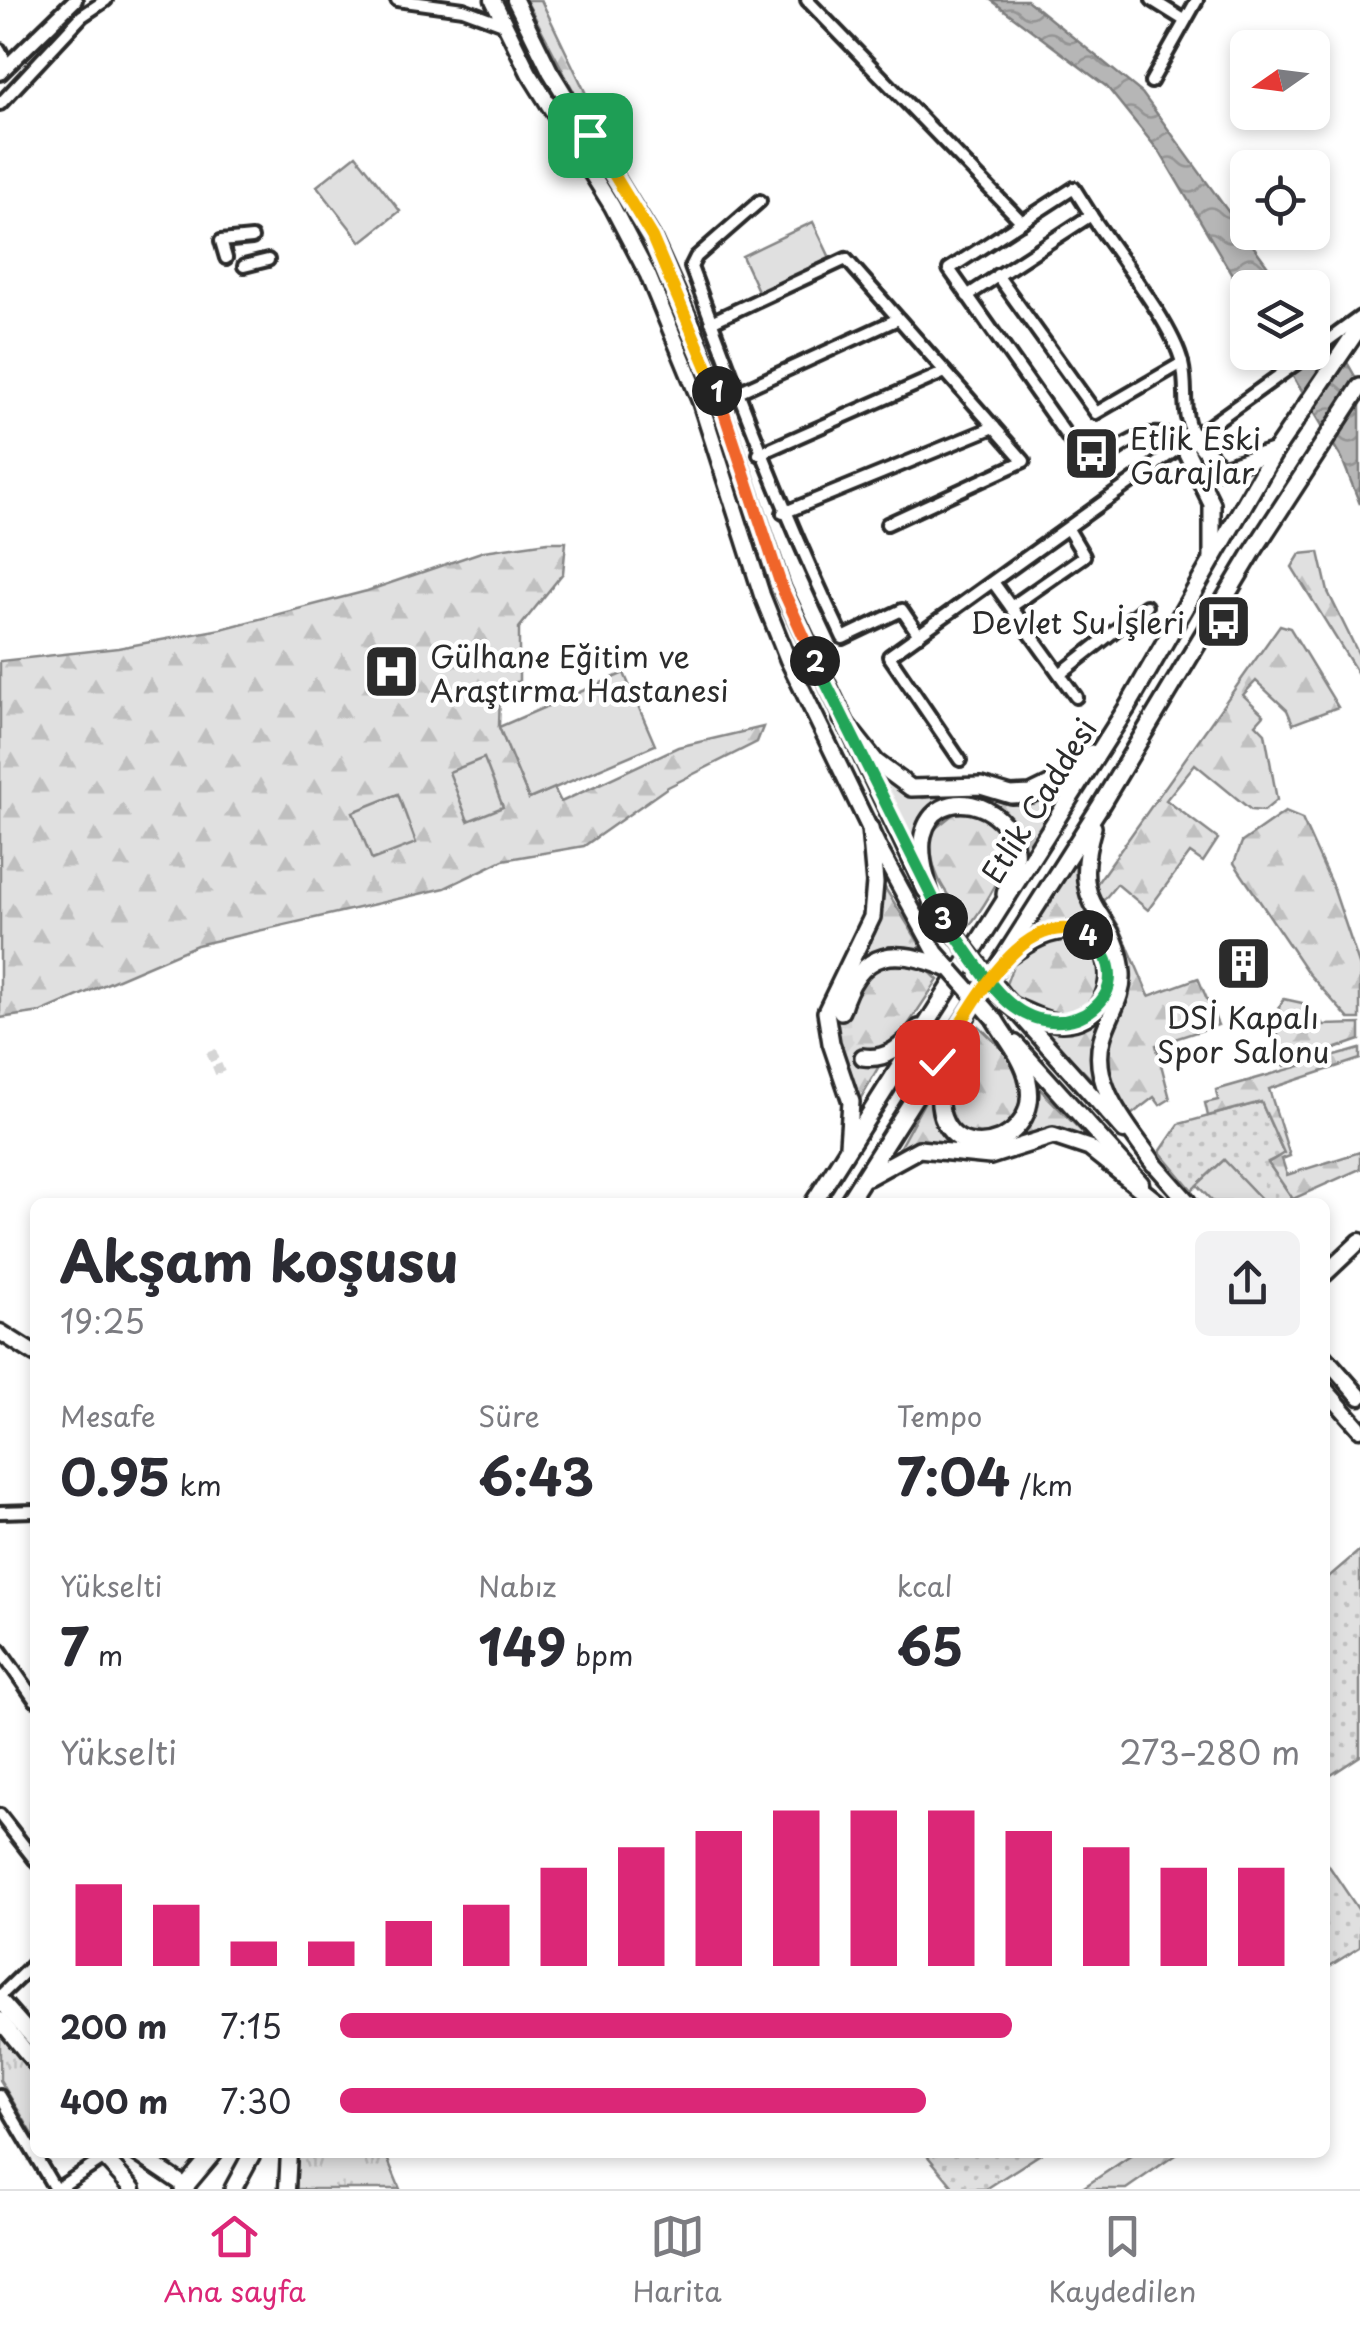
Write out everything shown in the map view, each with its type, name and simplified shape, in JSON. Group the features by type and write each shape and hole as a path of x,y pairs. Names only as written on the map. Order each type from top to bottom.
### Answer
{"main road":[{"path":"494,0 536,85 612,206 648,275 700,401 775,630 930,956"},
{"path":"514,0 550,71 652,237 701,348 782,588 932,904 1010,1005 1184,1198"},
{"path":"1340,341 1360,326"},
{"name":"Etlik Caddesi","path":"817,1198 1112,733 1340,341"},
{"name":"Etlik Caddesi","path":"851,1198 1360,387"},
{"path":"1190,444 1220,469 1274,452"},
{"path":"1190,444 1212,504 1212,557"},
{"path":"842,718 876,762 911,788 980,786 1011,795 1050,788 1112,733"},
{"path":"932,904 922,839 937,812 959,802 990,810 1011,832 1016,852 997,917"},
{"path":"1099,808 1084,882 1092,909 1112,940 1122,976 1120,997 1102,1038 1102,1075 1112,1103 1154,1164"},
{"path":"846,1153 851,1102 831,1044 826,1012 872,917 870,828"},
{"path":"1003,960 1054,929 1086,933 1101,946 1110,978 1096,1008 1067,1022 1010,1005"},
{"path":"842,1012 856,980 877,960 900,953 930,956 950,970 1154,1198"},
{"path":"863,1056 884,1056 899,1047 945,1000"},
{"path":"960,1028 936,1097 945,1124 963,1140 994,1142 1020,1125 1030,1091 1015,1053 994,1020"},
{"path":"860,1183 919,1149 990,1156 1053,1136 1089,1148 1153,1198"},
{"path":"1330,1269 1360,1241"},
{"path":"0,1332 30,1351"},
{"path":"1330,1363 1360,1398"},
{"path":"1330,1395 1360,1429"},
{"path":"0,1998 30,2034"},
{"path":"0,2020 30,2057"},
{"path":"103,2158 132,2189"},
{"path":"143,2158 185,2188 206,2189"},
{"path":"185,2188 209,2158"},
{"path":"234,2189 250,2158"},
{"path":"287,2189 289,2158"}],"street":[{"path":"3,70 75,0"},
{"path":"0,104 82,16 106,0"},
{"path":"397,0 451,7 506,25"},
{"path":"451,7 466,0"},
{"path":"807,0 1022,222"},
{"path":"1152,0 1184,20"},
{"path":"1151,82 1197,0"},
{"path":"0,50 3,70"},
{"path":"1074,188 1182,363 1185,424 1190,444 1156,432 1136,438 1090,469 949,269 1074,188"},
{"path":"760,201 696,257 691,267 736,393 783,514 843,638 902,610 919,635"},
{"path":"966,296 1091,215"},
{"path":"226,258 221,241 252,238"},
{"path":"711,322 846,259 1024,461 886,524"},
{"path":"244,266 268,260"},
{"path":"997,275 1096,413 1182,363"},
{"path":"1330,345 1340,341 1360,317"},
{"path":"736,393 898,320"},
{"path":"960,760 889,656 1190,444 1287,370"},
{"path":"759,454 945,372"},
{"path":"783,514 994,427"},
{"path":"1011,607 1084,556 1068,528"},
{"path":"993,582 1076,697"},
{"path":"1060,674 1146,606"},
{"path":"0,1512 30,1511"},
{"path":"0,1650 30,1693"},
{"path":"0,1815 30,1854"},
{"path":"0,1998 30,1967"},
{"path":"0,2096 30,2146"},
{"path":"37,2158 56,2189 98,2158"}],"green space":[{"path":"526,0 541,0 601,125 575,94"},
{"path":"356,155 400,211 361,242 317,186"},
{"path":"813,222 832,262 760,295 742,256"},
{"path":"566,542 563,573 519,628 519,681 500,690 499,727 529,799 554,788 561,802 678,747 763,727 757,742 668,787 584,846 503,860 445,888 197,945 41,1012 0,1018 0,661 118,648 221,629 367,591 484,551"},
{"path":"1319,552 1328,592 1360,657 1360,677 1292,567 1300,554"},
{"path":"1280,625 1290,628 1338,707 1293,724 1287,710 1256,681 1243,695 1264,715 1256,724 1265,733 1277,800 1264,811 1251,810 1195,764 1166,800 1218,839 1203,862 1190,853 1148,910 1117,884 1103,901 1120,928 1149,996 1198,978 1218,1025 1156,1045 1170,1099 1160,1105 1154,1097 1131,1115 1112,1081 1108,1057 1112,1032 1128,992 1128,969 1095,886"},
{"path":"624,673 655,745 529,799 499,727"},
{"path":"864,752 890,783 923,798 970,791 1037,799 1065,788 1020,860 1013,825 984,799 968,798 919,832 913,852"},
{"path":"484,758 503,807 468,821 449,772"},
{"path":"398,794 416,843 372,860 353,812"},
{"path":"957,811 984,814 1000,823 1007,837 1001,872 970,925 940,882 932,859 931,832"},
{"path":"1285,812 1302,819 1334,890 1360,967 1360,1019 1349,1019 1308,973 1234,863 1242,842"},
{"path":"1079,853 1077,871 1082,898 1107,940 1114,967 1111,1020 1097,1085 1034,1021 1053,1026 1108,998 1097,936 1080,927 1062,925 1028,939 1024,936"},
{"path":"885,888 926,954 891,949 859,981 884,960 922,964 938,980 896,1043 870,1064 879,1066 859,1101 831,1024 834,1004 875,933"},
{"path":"1082,937 1101,960 1103,993 1080,1015 1038,1010 1020,1000 1006,984 1013,965 1034,942"},
{"path":"1284,999 1302,1003 1324,1025 1360,1024 1360,1040 1285,1066 1279,1054 1276,1012"},
{"path":"979,1026 1014,1065 1022,1093 1021,1104 1009,1125 1001,1132 979,1137 964,1132 945,1112 954,1066"},
{"path":"1360,1049 1360,1059 1269,1089 1290,1156 1282,1159 1287,1175 1360,1152 1360,1169 1292,1198 1268,1163 1284,1153 1261,1102 1208,1116 1205,1103 1218,1100 1216,1090"},
{"path":"1034,1083 1093,1143 1052,1130 1002,1147 912,1145 897,1152 931,1090 934,1115 946,1133 1009,1140"},
{"path":"1261,1102 1284,1154 1268,1162 1292,1198 1260,1198 1224,1160 1192,1190 1160,1152 1179,1124"},
{"path":"1224,1160 1260,1198 1209,1198 1197,1185"},
{"path":"1360,1550 1360,1756 1330,1776 1330,1576"},
{"path":"1330,1867 1360,1912 1360,1947 1330,1966"},
{"path":"0,2033 30,2068 30,2130 0,2080"},
{"path":"298,2158 387,2158 400,2189 296,2189"},
{"path":"929,2158 1034,2158 986,2189 955,2189"},
{"path":"1128,2158 1171,2158 1126,2189 1081,2189"}],"water":[{"path":"991,0 1027,0 1142,93 1230,214 1230,250 1256,250 1271,270 1230,271 1161,154 1107,87"},
{"path":"1330,332 1360,385 1360,504 1342,459 1289,370 1330,370"}],"tunnel":[{"path":"841,1011 845,1043 863,1057"},
{"path":"211,1051 220,1073"}],"place":[{"name":"Etlik Eski Garajlar","path":"1091,454"},
{"name":"Devlet Su İşleri","path":"1224,621"},
{"name":"Gülhane Eğitim ve Araştırma Hastanesi","path":"391,672"},
{"name":"DSİ Kapalı Spor Salonu","path":"1243,964"}],"route":[{"path":"590,135 652,237 694,330 733,435 782,588 932,904 1010,1005 1044,1019 1076,1021 1096,1008 1110,978 1107,962 1101,946 1086,933 1071,928 1054,929 1036,936 1003,960 960,1028 937,1062"}]}
